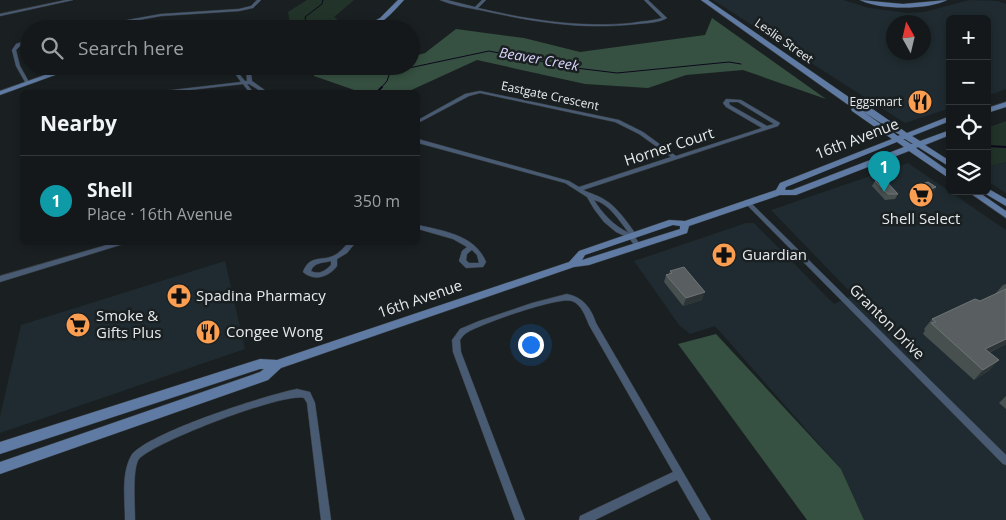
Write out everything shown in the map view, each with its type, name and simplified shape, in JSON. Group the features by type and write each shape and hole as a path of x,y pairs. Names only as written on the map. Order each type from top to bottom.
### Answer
{"main road":[{"path":"380,20 401,0"},
{"name":"Leslie Street","path":"704,0 850,102 859,113 946,163"},
{"path":"863,0 902,6 920,5 944,0"},
{"path":"0,93 49,75"},
{"path":"991,110 1006,104"},
{"name":"16th Avenue","path":"779,192 784,185 946,120"},
{"name":"16th Avenue","path":"573,264 582,253 672,222 685,224 779,192 793,193 946,134"},
{"name":"Leslie Street","path":"915,146 946,173"},
{"path":"991,194 1006,204"},
{"path":"978,195 1006,215"},
{"name":"16th Avenue","path":"0,468 264,376 277,365 573,264 585,263 639,247 684,231 685,224"},
{"name":"16th Avenue","path":"0,448 260,364 277,365"}],"street":[{"path":"0,15 71,0"},
{"path":"132,20 161,15 244,9 252,7 259,0"},
{"path":"442,0 476,9 586,27 626,25 665,18 646,0"},
{"path":"476,9 484,0"},
{"path":"20,44 14,50 20,70"},
{"path":"23,75 27,82"},
{"path":"238,75 249,90"},
{"path":"249,75 250,82 261,90"},
{"path":"184,90 250,82"},
{"name":"Eastgate Crescent","path":"420,121 467,95 480,92 617,121 641,133 675,158"},
{"path":"731,100 739,101 777,123 766,128 728,106 726,102 731,100"},
{"name":"Horner Court","path":"580,189 766,128"},
{"path":"420,142 544,174 566,182 610,206 632,233 631,236 639,247"},
{"path":"589,196 593,205 623,235 631,236"},
{"name":"Granton Drive","path":"747,202 1006,461"},
{"path":"420,228 459,239 470,248"},
{"path":"0,279 117,245"},
{"path":"334,258 349,245"},
{"path":"520,520 455,346 456,340 463,332 550,300 568,297 577,300 589,313 592,323 706,520"},
{"path":"130,520 131,467 134,457 140,450 168,435 278,397 298,392 307,396 311,403 326,520"},
{"path":"584,520 679,474"}],"shaded area":[{"path":"713,0 843,0 869,8 908,13 924,12 969,0 997,1 1006,4 1006,89 991,95 991,15 946,15 946,109 905,123"},
{"path":"1006,162 1006,193 991,184 991,166"},
{"path":"908,163 946,189 946,195 955,195 1006,230 1006,520 864,520 841,469 715,326 690,334 679,325 634,261 746,223 754,223 834,304 853,295 771,210"},
{"path":"225,261 245,349 0,433 0,417 21,325"}],"green space":[{"path":"307,0 354,0 334,17 338,20 289,20 288,12"},
{"path":"712,18 826,99 743,70 686,75 648,88 585,84 477,60 411,90 354,90 314,75 420,75 420,54 425,53 456,29 524,38 580,52 705,35"},
{"path":"1006,121 1006,162 991,166 991,150 991,127"},
{"path":"716,334 841,469 864,520 807,520 678,344"}],"building":[{"path":"885,180 898,194 888,194 875,181"},
{"path":"928,182 936,187 923,192 914,187"},
{"path":"684,267 705,292 686,298 666,275 672,273 670,271"},
{"path":"1006,289 1006,339 985,349 999,360 983,370 931,323 936,322 932,319 975,299 980,301"}],"waterway":[{"name":"Beaver Creek","path":"306,20 305,17 322,4 323,0"},
{"name":"Beaver Creek","path":"420,66 489,51 576,68 617,73 729,62 741,64"},
{"path":"381,88 389,75"},
{"name":"Beaver Creek","path":"991,146 1006,147"}],"place":[{"name":"Eggsmart","path":"920,102"},
{"name":"Shell","path":"884,192"},
{"name":"Shell Select","path":"921,195"},
{"name":"Guardian","path":"724,255"},
{"name":"Spadina Pharmacy","path":"179,296"},
{"name":"Smoke & Gifts Plus","path":"78,325"},
{"name":"Congee Wong","path":"208,332"}]}
